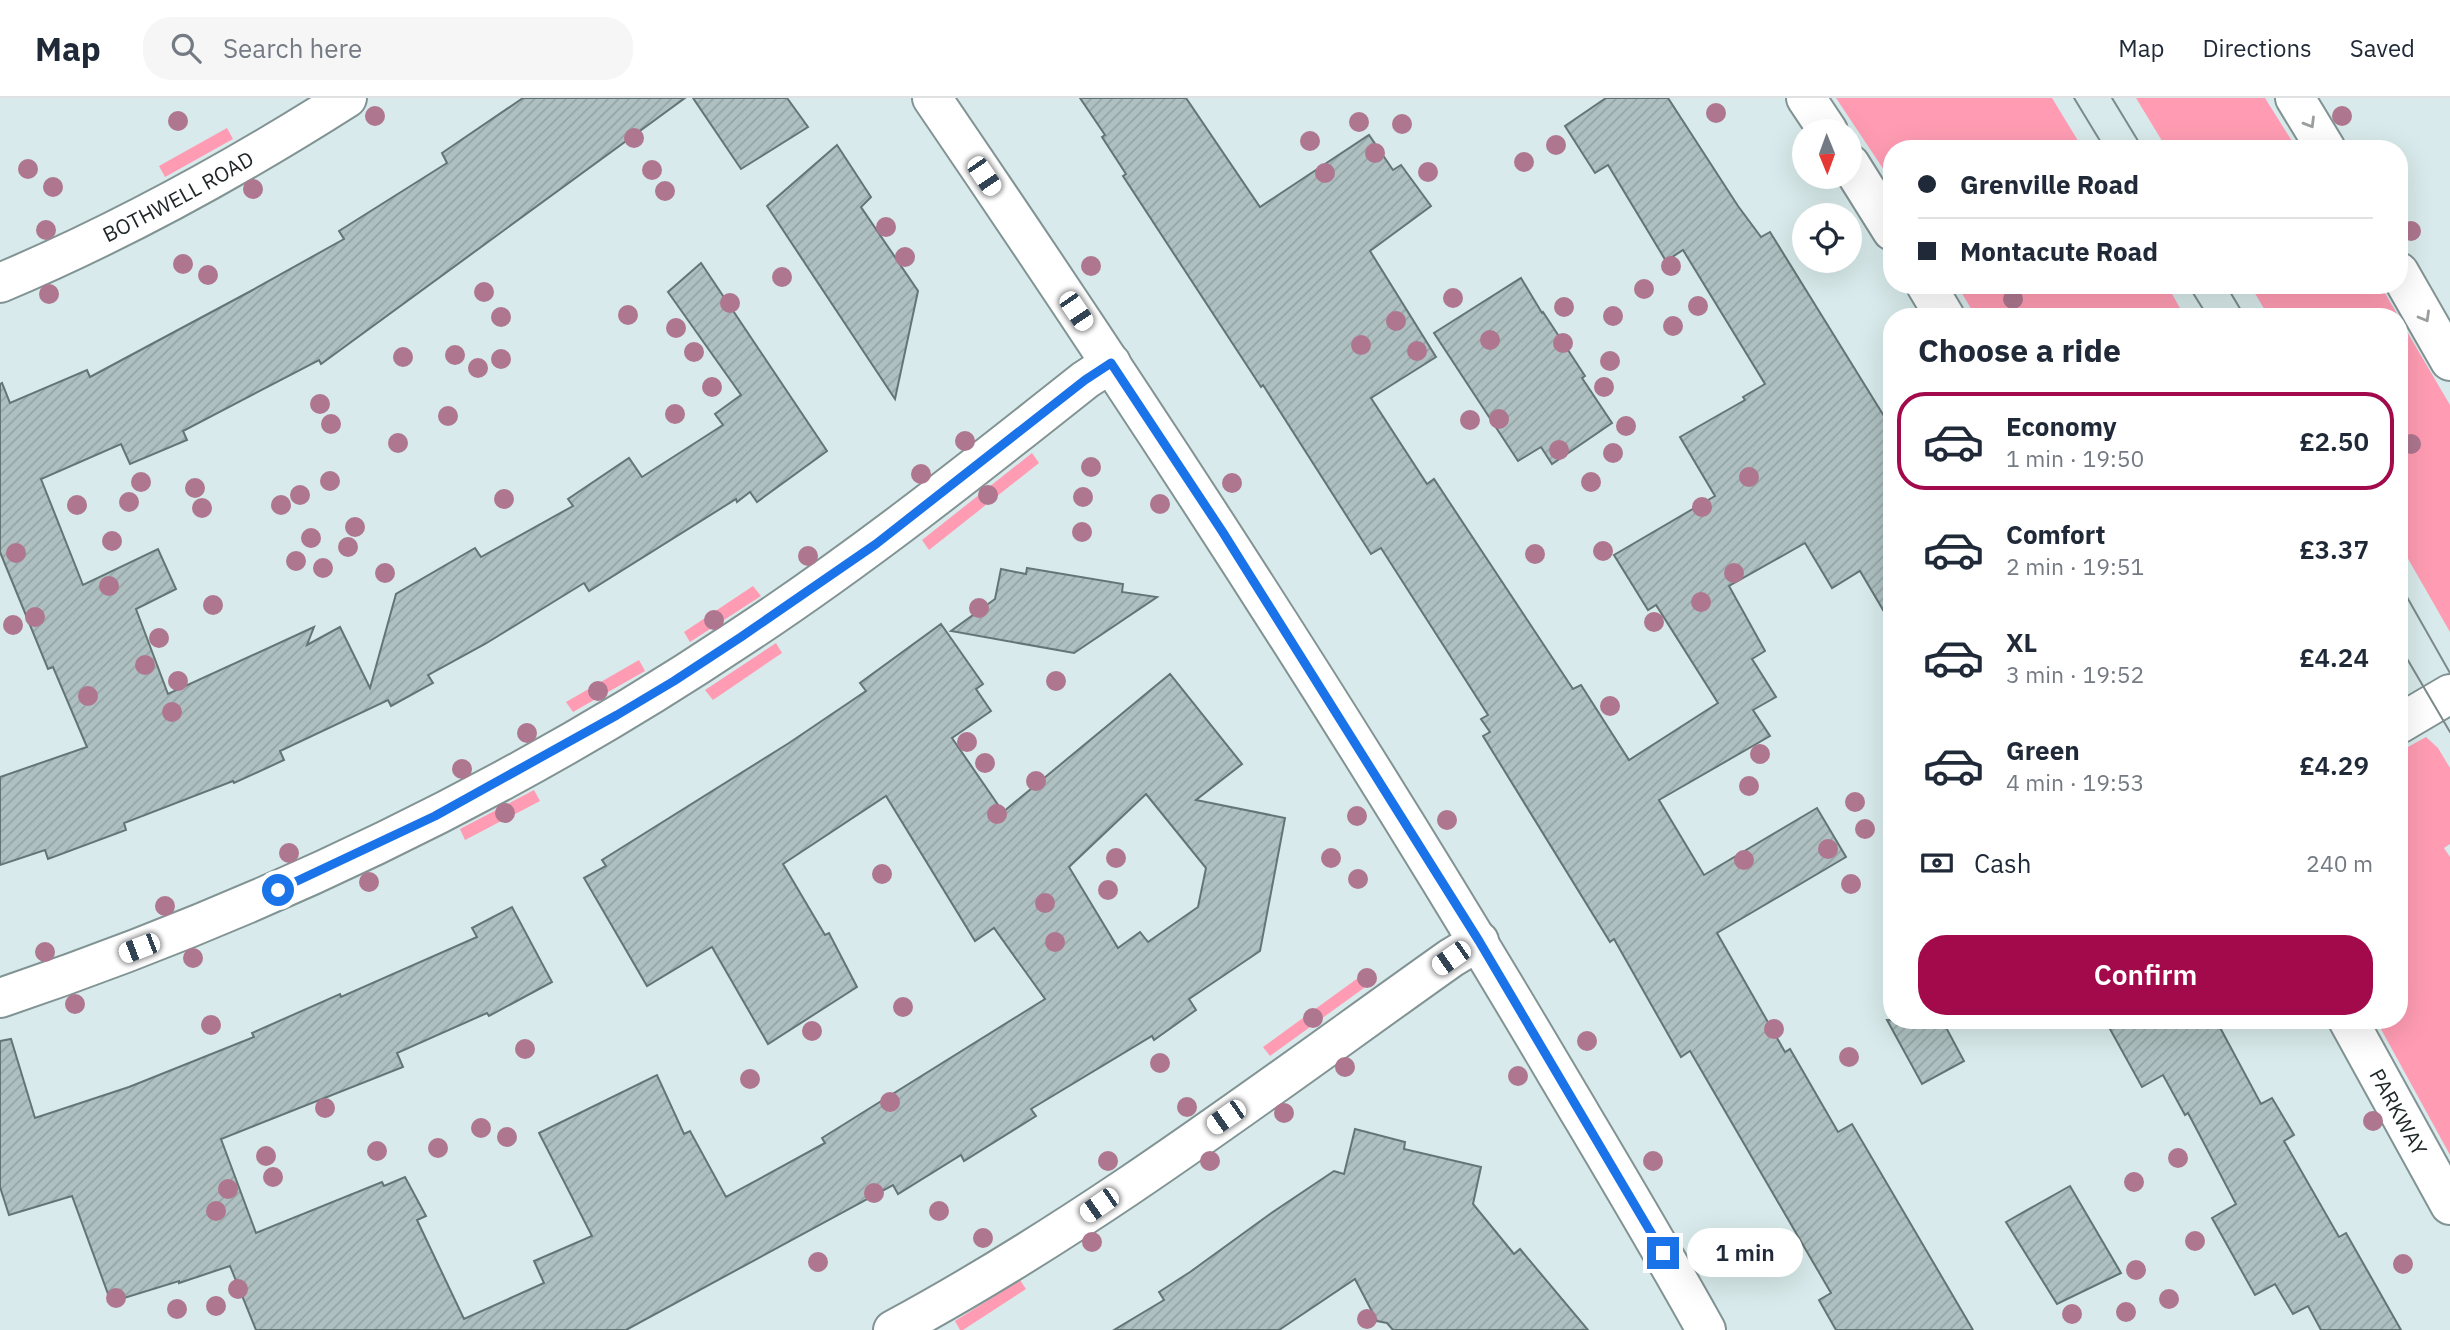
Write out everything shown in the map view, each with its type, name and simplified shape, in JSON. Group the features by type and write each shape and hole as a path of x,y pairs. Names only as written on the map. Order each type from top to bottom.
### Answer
{"street":[{"name":"BOTHWELL ROAD","path":"0,283 152,211 268,147 347,98"},
{"path":"932,98 1222,531 1479,941 1706,1330"},
{"path":"1807,98 1820,119"},
{"path":"2295,98 2321,140"},
{"path":"1862,183 1883,217"},
{"path":"2408,288 2450,361"},
{"path":"0,998 192,927 354,856 486,789 617,715 741,637 876,544 1085,380 1111,363"},
{"path":"2408,719 2450,694"},
{"path":"893,1330 1065,1228 1479,941"},
{"name":"PARKWAY","path":"2353,1029 2450,1205"}],"shaded area":[{"path":"1836,98 2052,98 2078,140 1883,140 1883,168 1862,137 1862,119 1850,119"},
{"path":"2136,98 2265,98 2291,140 2162,140"},
{"path":"227,128 233,139 165,177 159,166"},
{"path":"1962,294 2172,294 2180,308 1971,308"},
{"path":"2255,294 2385,294 2394,308 2264,308"},
{"path":"2408,333 2450,405 2450,632 2408,559"},
{"path":"1032,453 1039,463 929,550 922,540"},
{"path":"753,586 761,596 690,642 684,632"},
{"path":"776,643 782,653 713,700 705,690"},
{"path":"639,660 645,671 573,712 566,702"},
{"path":"2426,737 2438,748 2450,768 2450,844 2444,848 2450,857 2450,1155 2381,1029 2408,1029 2408,747"},
{"path":"534,790 540,801 465,840 460,829"},
{"path":"1369,970 1375,980 1270,1056 1263,1047"},
{"path":"1020,1280 1026,1289 960,1330 955,1321"}],"building":[{"path":"523,98 685,98 321,364 319,360 183,431 187,440 130,464 121,444 41,479 83,585 158,549 176,589 136,609 168,694 314,627 307,645 340,627 370,688 396,594 475,548 481,557 573,506 568,499 629,458 642,477 723,425 715,414 741,395 668,292 701,263 827,451 757,502 750,492 589,591 584,583 485,644 428,675 433,683 391,706 388,700 280,751 284,760 234,783 233,781 124,823 126,830 48,859 45,850 0,865 0,777 87,747 53,667 48,669 0,552 0,384 2,383 10,403 87,370 90,377 249,292 344,239 339,231 447,163 442,153"},
{"path":"693,98 787,98 808,127 741,169"},
{"path":"1080,98 1186,98 1260,207 1369,135 1393,170 1401,165 1431,206 1370,251 1436,357 1371,398 1427,484 1434,479 1573,689 1581,685 1629,760 1718,703 1656,605 1648,610 1614,555 1715,496 1680,437 1745,400 1743,397 1765,384 1683,250 1666,261 1608,165 1595,173 1565,126 1606,98 1668,98 1761,237 1770,232 1792,268 1792,273 1795,273 1883,414 1883,610 1860,571 1832,588 1805,543 1729,586 1765,651 1752,659 1776,697 1753,710 1770,736 1659,800 1704,875 1817,808 1846,857 1717,933 1785,1052 1790,1049 1838,1132 1852,1124 1973,1330 1836,1330 1819,1300 1831,1293 1690,1051 1681,1057 1614,939 1610,942 1483,736 1490,732 1481,719 1488,715 1381,548 1371,554 1263,385 1261,387 1123,176 1126,174 1102,137 1105,135"},
{"path":"837,145 871,197 861,207 918,291 895,399 767,206"},
{"path":"1521,278 1585,376 1582,378 1612,423 1552,464 1541,447 1518,461 1434,333"},
{"path":"1027,568 1123,584 1122,592 1157,597 1074,653 951,631 995,599 1001,569 1026,574"},
{"path":"941,624 983,684 976,689 991,711 952,738 1003,812 1170,674 1242,764 1196,800 1285,818 1260,951 1189,999 1196,1010 1154,1040 1152,1036 1031,1109 1036,1116 964,1161 961,1155 898,1194 893,1185 626,1330 256,1330 230,1266 111,1302 72,1196 9,1215 0,1187 0,1041 11,1039 35,1118 129,1087 254,1037 252,1033 477,937 472,928 512,907 552,982 489,1016 487,1013 397,1053 403,1067 221,1139 256,1233 382,1182 384,1186 405,1177 426,1216 417,1220 464,1319 544,1283 534,1261 592,1236 539,1133 657,1075 684,1134 690,1131 726,1197 825,1143 822,1138 1045,999 994,928 975,941 886,796 783,864 825,935 829,933 857,987 768,1044 712,947 647,986 584,878 606,866 602,860 789,743 866,691 860,683","holes":["1146,794 1206,868 1198,907 1148,942 1140,932 1118,948 1069,867"]},
{"path":"1892,1029 1947,1029 1964,1061 1922,1084"},
{"path":"2110,1029 2221,1029 2261,1104 2272,1098 2294,1135 2284,1141 2339,1237 2346,1233 2401,1330 2321,1330 2308,1306 2293,1314 2275,1284 2255,1295 2212,1218 2236,1204 2188,1113 2185,1115 2163,1075 2142,1087"},
{"path":"1355,1129 1405,1142 1404,1149 1481,1167 1473,1204 1514,1254 1520,1249 1588,1330 1393,1330 1387,1323 1377,1321 1355,1279 1279,1330 1114,1330 1164,1300 1159,1292 1270,1214 1334,1171 1344,1174"},
{"path":"2070,1186 2121,1273 2057,1304 2006,1222"}],"tram line":[{"path":"2074,98 2100,140"},
{"path":"2112,98 2138,140"},
{"path":"2194,294 2202,308"},
{"path":"2231,294 2240,308"},
{"path":"2408,599 2450,673"},
{"path":"2408,660 2450,732"}],"route":[{"path":"278,890 435,816 674,681 876,544 1085,380 1111,363 1222,531 1479,941 1663,1253"}]}
